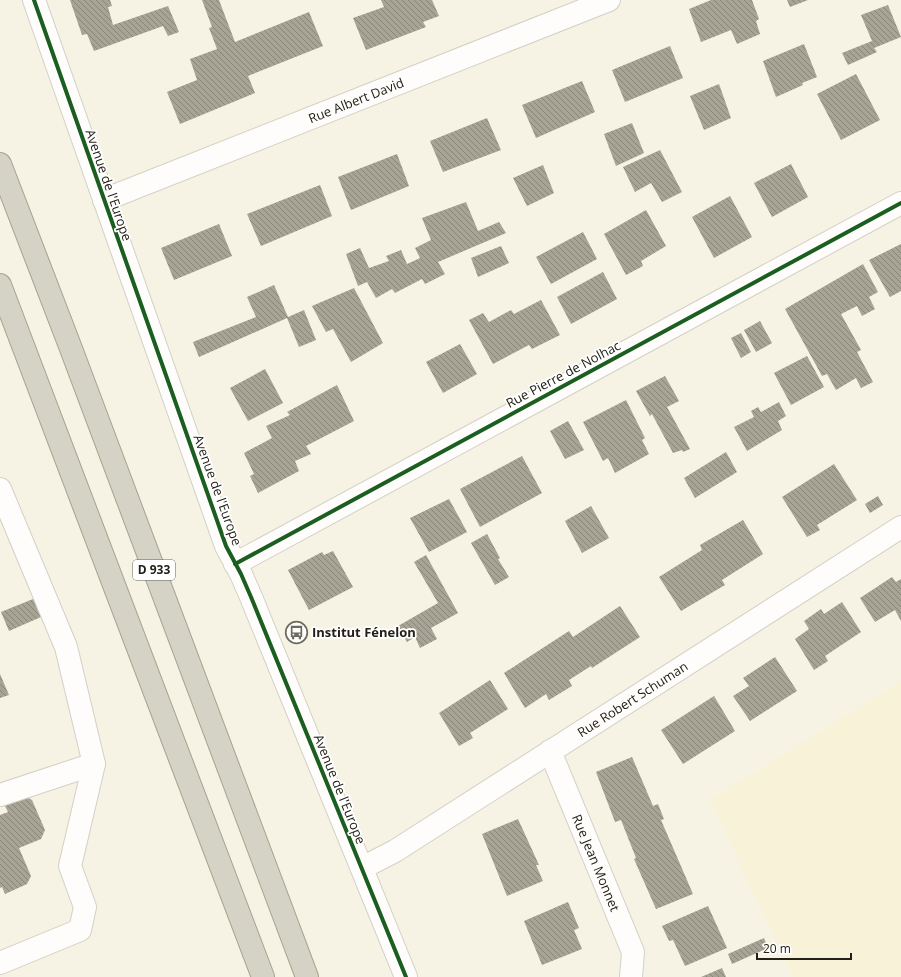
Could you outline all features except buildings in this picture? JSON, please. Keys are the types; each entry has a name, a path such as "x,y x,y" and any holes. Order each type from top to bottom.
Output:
{"highway":[{"name":"D 933","path":"0,164 307,977"},
{"path":"0,285 263,977"}],"street":[{"name":"Avenue de l'Europe","path":"34,0 226,546 248,591 406,977"},
{"name":"Rue Albert David","path":"104,200 609,0"},
{"name":"Rue Pierre de Nolhac","path":"236,564 901,202"},
{"path":"0,489 66,647 94,764 70,866 85,907 80,930 0,963"},
{"name":"Rue Robert Schuman","path":"362,868 395,851 901,527"},
{"name":"Rue Jean Monnet","path":"550,751 633,952 631,977"},
{"path":"0,795 94,764"}],"shaded area":[{"path":"901,681 901,977 793,977 710,800"}],"cycle path":[{"path":"34,0 226,546 251,597 406,977"},
{"path":"235,564 901,203"}],"place":[{"name":"Institut Fénelon","path":"296,632"}]}
